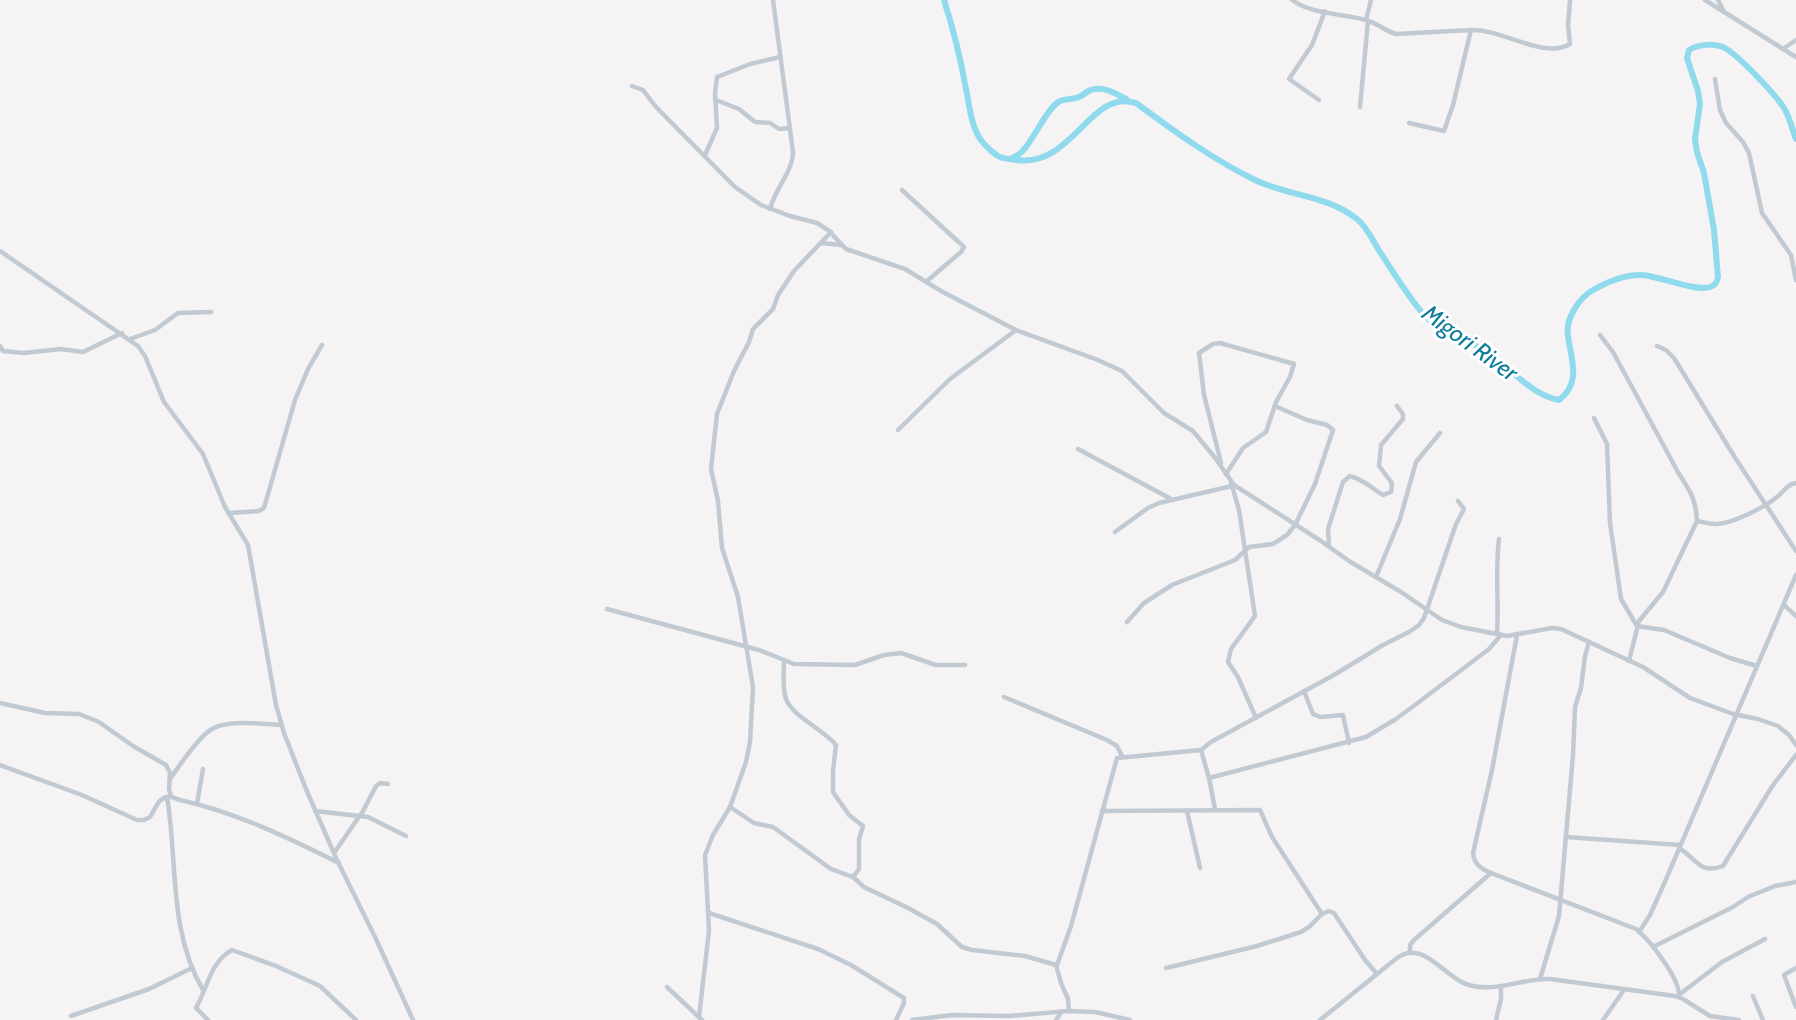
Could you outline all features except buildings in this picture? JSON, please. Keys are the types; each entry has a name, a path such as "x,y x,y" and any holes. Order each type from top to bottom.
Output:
{"street":[{"path":"770,209 793,160 772,0"},
{"path":"1292,0 1306,9 1367,20 1396,34 1486,31 1543,47 1570,44 1568,26 1570,0"},
{"path":"1360,107 1367,20 1371,0"},
{"path":"1705,0 1796,57"},
{"path":"1718,0 1723,10"},
{"path":"1319,100 1289,80 1312,45 1325,11"},
{"path":"1409,123 1444,131 1453,105 1455,87 1471,30"},
{"path":"1782,48 1796,40"},
{"path":"705,155 717,128 715,82 718,76 750,64 780,57"},
{"path":"1715,79 1720,110 1726,123 1743,142 1749,153 1762,213 1791,255 1796,280"},
{"path":"632,86 643,90 656,107 735,187 770,209 817,223 831,232 841,245"},
{"path":"716,100 739,109 755,122 770,123 779,129 789,129"},
{"path":"902,190 964,247 927,281"},
{"path":"701,1018 709,913 705,855 713,835 730,807 745,766 750,742 753,687 736,591 722,548 718,501 711,469 717,414 753,329 773,309 778,295 794,271 831,232"},
{"path":"821,243 841,245 867,258 906,269 941,291 1016,330 1122,371 1164,413 1193,431 1221,464 1230,479 1243,492 1427,610 1455,625 1499,635 1517,635 1556,628 1650,671 1690,698 1737,715 1778,726 1796,745"},
{"path":"0,251 129,339 145,356 167,407 203,454 229,513 249,550 268,663 282,725 315,811 413,1020"},
{"path":"129,339 155,330 178,313 211,312"},
{"path":"898,430 950,379 1016,330"},
{"path":"0,346 3,351 10,353 56,349 82,352 122,333"},
{"path":"1600,335 1613,352 1679,474 1691,490 1697,521 1667,586 1642,616 1637,626 1629,661"},
{"path":"1221,464 1204,395 1199,357 1201,351 1220,343 1294,363 1265,434 1243,448 1226,474"},
{"path":"229,513 259,511 264,508 295,400 308,369 322,345"},
{"path":"1657,346 1670,353 1796,551"},
{"path":"1127,622 1144,603 1164,589 1190,576 1234,560 1249,547 1280,542 1295,525 1318,476 1333,429 1327,424 1303,419 1275,406"},
{"path":"1329,546 1328,529 1346,478 1354,476 1370,484 1383,495 1391,492 1392,483 1380,468 1379,462 1382,443 1403,419 1403,414 1396,406"},
{"path":"1594,418 1607,444 1610,523 1621,599 1637,626"},
{"path":"1376,577 1400,519 1416,462 1440,434"},
{"path":"1078,449 1171,499"},
{"path":"1230,479 1238,507 1255,616 1232,646 1228,662 1238,677 1256,718"},
{"path":"1697,521 1718,524 1766,506 1788,485 1796,483"},
{"path":"1116,532 1148,508 1171,499 1232,486"},
{"path":"1069,1011 1068,999 1057,965 1071,926 1116,760 1122,756 1201,750 1211,742 1415,628 1422,621 1427,610 1456,524 1464,509 1458,501"},
{"path":"1209,778 1366,737 1396,719 1492,646 1499,635 1496,562 1499,539"},
{"path":"1639,932 1650,915 1680,847 1696,804 1737,715 1796,575"},
{"path":"1784,605 1796,616"},
{"path":"607,609 772,654 794,664 855,665 885,655 901,653 941,666 965,665"},
{"path":"1637,626 1664,630 1730,658 1757,666"},
{"path":"1517,635 1492,770 1473,853 1477,864 1491,873 1639,932 1653,947 1672,976 1680,996"},
{"path":"1540,979 1556,927 1566,837 1575,708 1589,642"},
{"path":"784,660 786,699 793,709 836,745 832,771 833,792 849,815 863,826 859,839 859,869 853,877"},
{"path":"1304,691 1312,714 1320,717 1343,715 1349,743"},
{"path":"1004,697 1107,740 1118,746 1122,756"},
{"path":"0,703 42,713 72,713 94,719 166,765 170,779 174,889 178,922 192,968 203,990"},
{"path":"170,779 204,735 213,728 240,724 282,725"},
{"path":"1201,750 1215,809"},
{"path":"1566,837 1680,847 1703,868 1723,867 1769,791 1796,755"},
{"path":"0,765 82,795 139,820 151,816 159,801 169,796 197,804 242,819 339,863"},
{"path":"197,804 202,769"},
{"path":"334,853 360,816 376,786 380,783 388,784"},
{"path":"730,807 754,823 771,826 780,831 831,869 853,877 864,886 937,924 967,949 1011,953 1057,965"},
{"path":"1102,811 1260,810 1272,837 1322,914"},
{"path":"315,811 373,819 406,836"},
{"path":"1187,811 1200,868"},
{"path":"1410,952 1410,945 1418,936 1491,873"},
{"path":"1653,947 1733,907 1744,898 1775,886 1796,882"},
{"path":"1166,968 1257,946 1301,932 1310,927 1322,914 1329,911 1333,912 1377,974"},
{"path":"709,913 818,949 851,965 904,998 896,1020"},
{"path":"1680,996 1722,962 1765,939"},
{"path":"208,1020 196,1008 203,990 223,957 229,951 234,950 320,986 356,1020"},
{"path":"1320,1020 1401,955 1410,952 1425,956 1456,980 1480,988 1540,979 1680,996 1710,1016 1739,1020"},
{"path":"71,1016 149,989 192,968"},
{"path":"1796,968 1784,975 1796,1007"},
{"path":"1496,1020 1502,986"},
{"path":"667,987 701,1018"},
{"path":"1603,1020 1624,990"},
{"path":"1754,996 1763,1020"},
{"path":"1056,1020 1062,1011"},
{"path":"912,1020 952,1015 1009,1016 1069,1011 1095,1012 1130,1020"}],"waterway":[{"name":"Migori River","path":"944,0 959,52 974,125 979,137 998,156 1016,160 1036,159 1067,142 1106,107 1120,101 1136,103 1239,172 1268,185 1333,205 1357,219 1367,230 1401,285 1425,316 1481,349 1536,391 1559,400 1571,386 1573,378 1573,362 1568,336 1569,323 1574,310 1588,294 1610,281 1636,275 1704,288 1716,284 1718,277 1714,230 1704,173 1695,139 1700,104 1687,58 1689,50 1697,46 1712,45 1721,46 1731,52 1784,108 1796,139"},
{"path":"1010,159 1024,150 1046,116 1059,101 1079,97 1096,89 1109,91 1126,99"}]}
